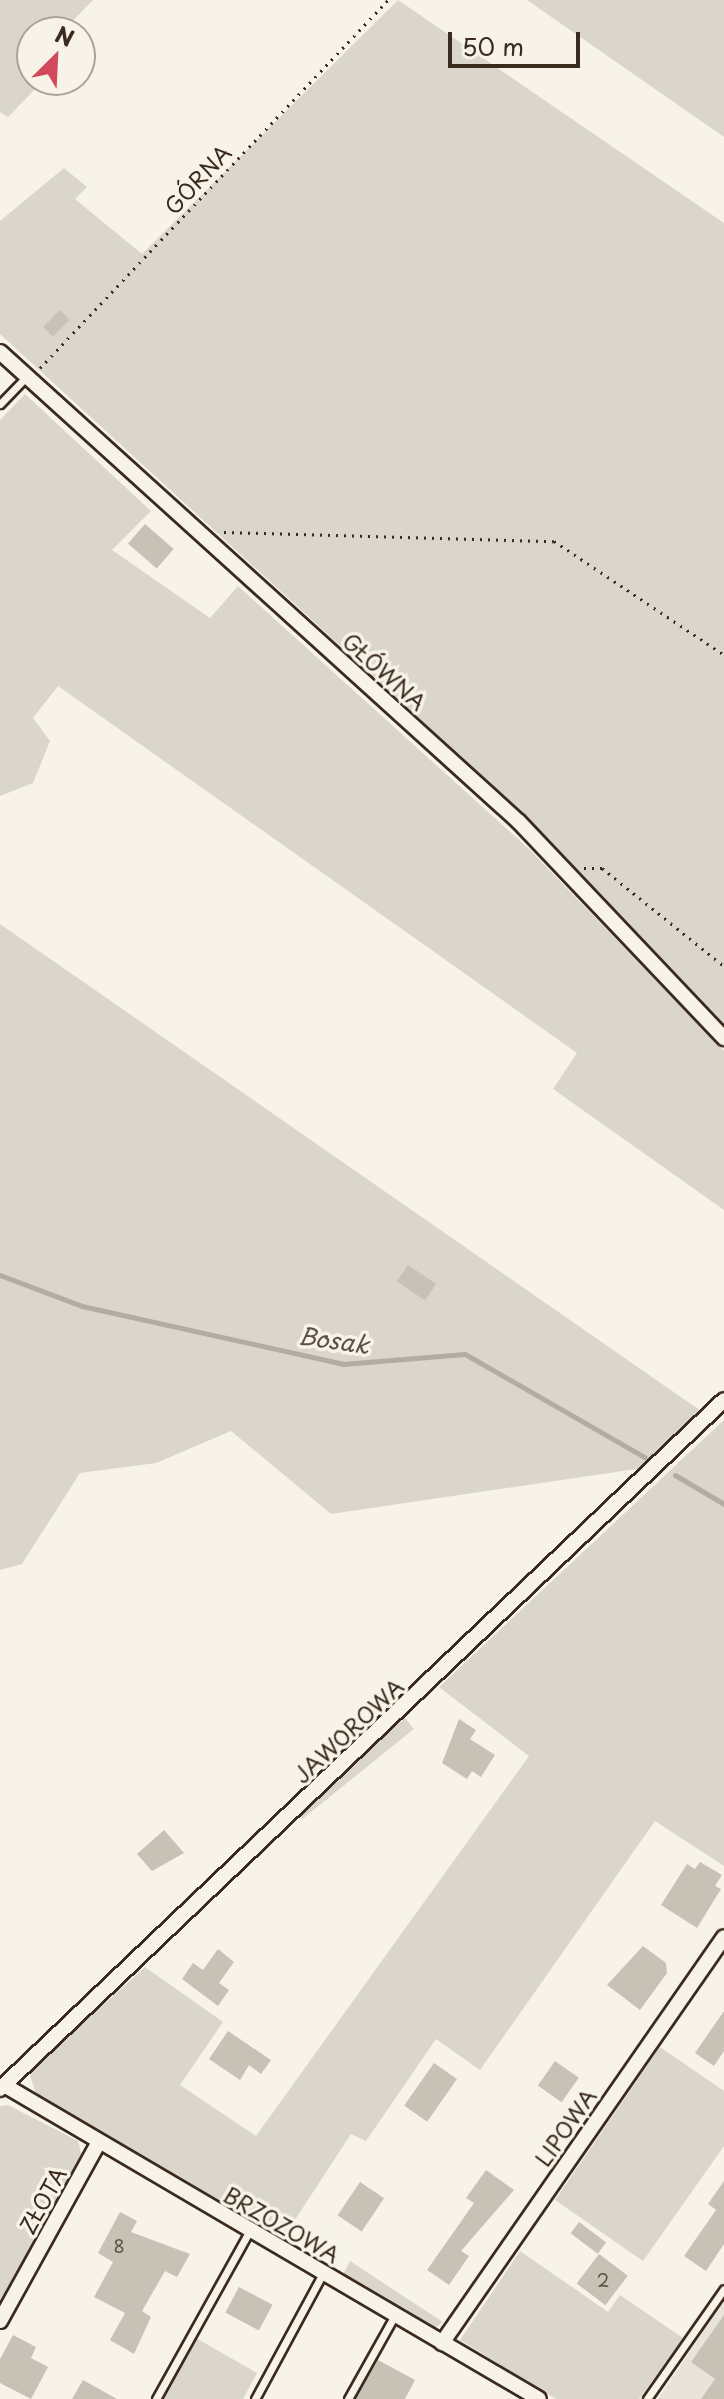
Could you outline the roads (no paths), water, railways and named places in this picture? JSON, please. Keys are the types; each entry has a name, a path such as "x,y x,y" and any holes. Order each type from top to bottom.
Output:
{"street":[{"name":"GŁÓWNA","path":"0,352 571,877 724,1038"},
{"name":"JAWOROWA","path":"2,2087 724,1400"},
{"name":"LIPOWA","path":"442,2343 724,1937"},
{"name":"BRZOZOWA","path":"2,2087 539,2399"},
{"name":"ZŁOTA","path":"0,2321 99,2142"}],"lane":[{"path":"0,404 28,378"},
{"path":"156,2399 249,2232"},
{"path":"255,2399 323,2273"},
{"path":"647,2399 724,2289"},
{"path":"348,2399 395,2315"}],"waterway":[{"name":"Bosak","path":"0,1275 82,1306 343,1364 465,1354 644,1457"},
{"name":"Bosak","path":"675,1475 724,1504"}]}
